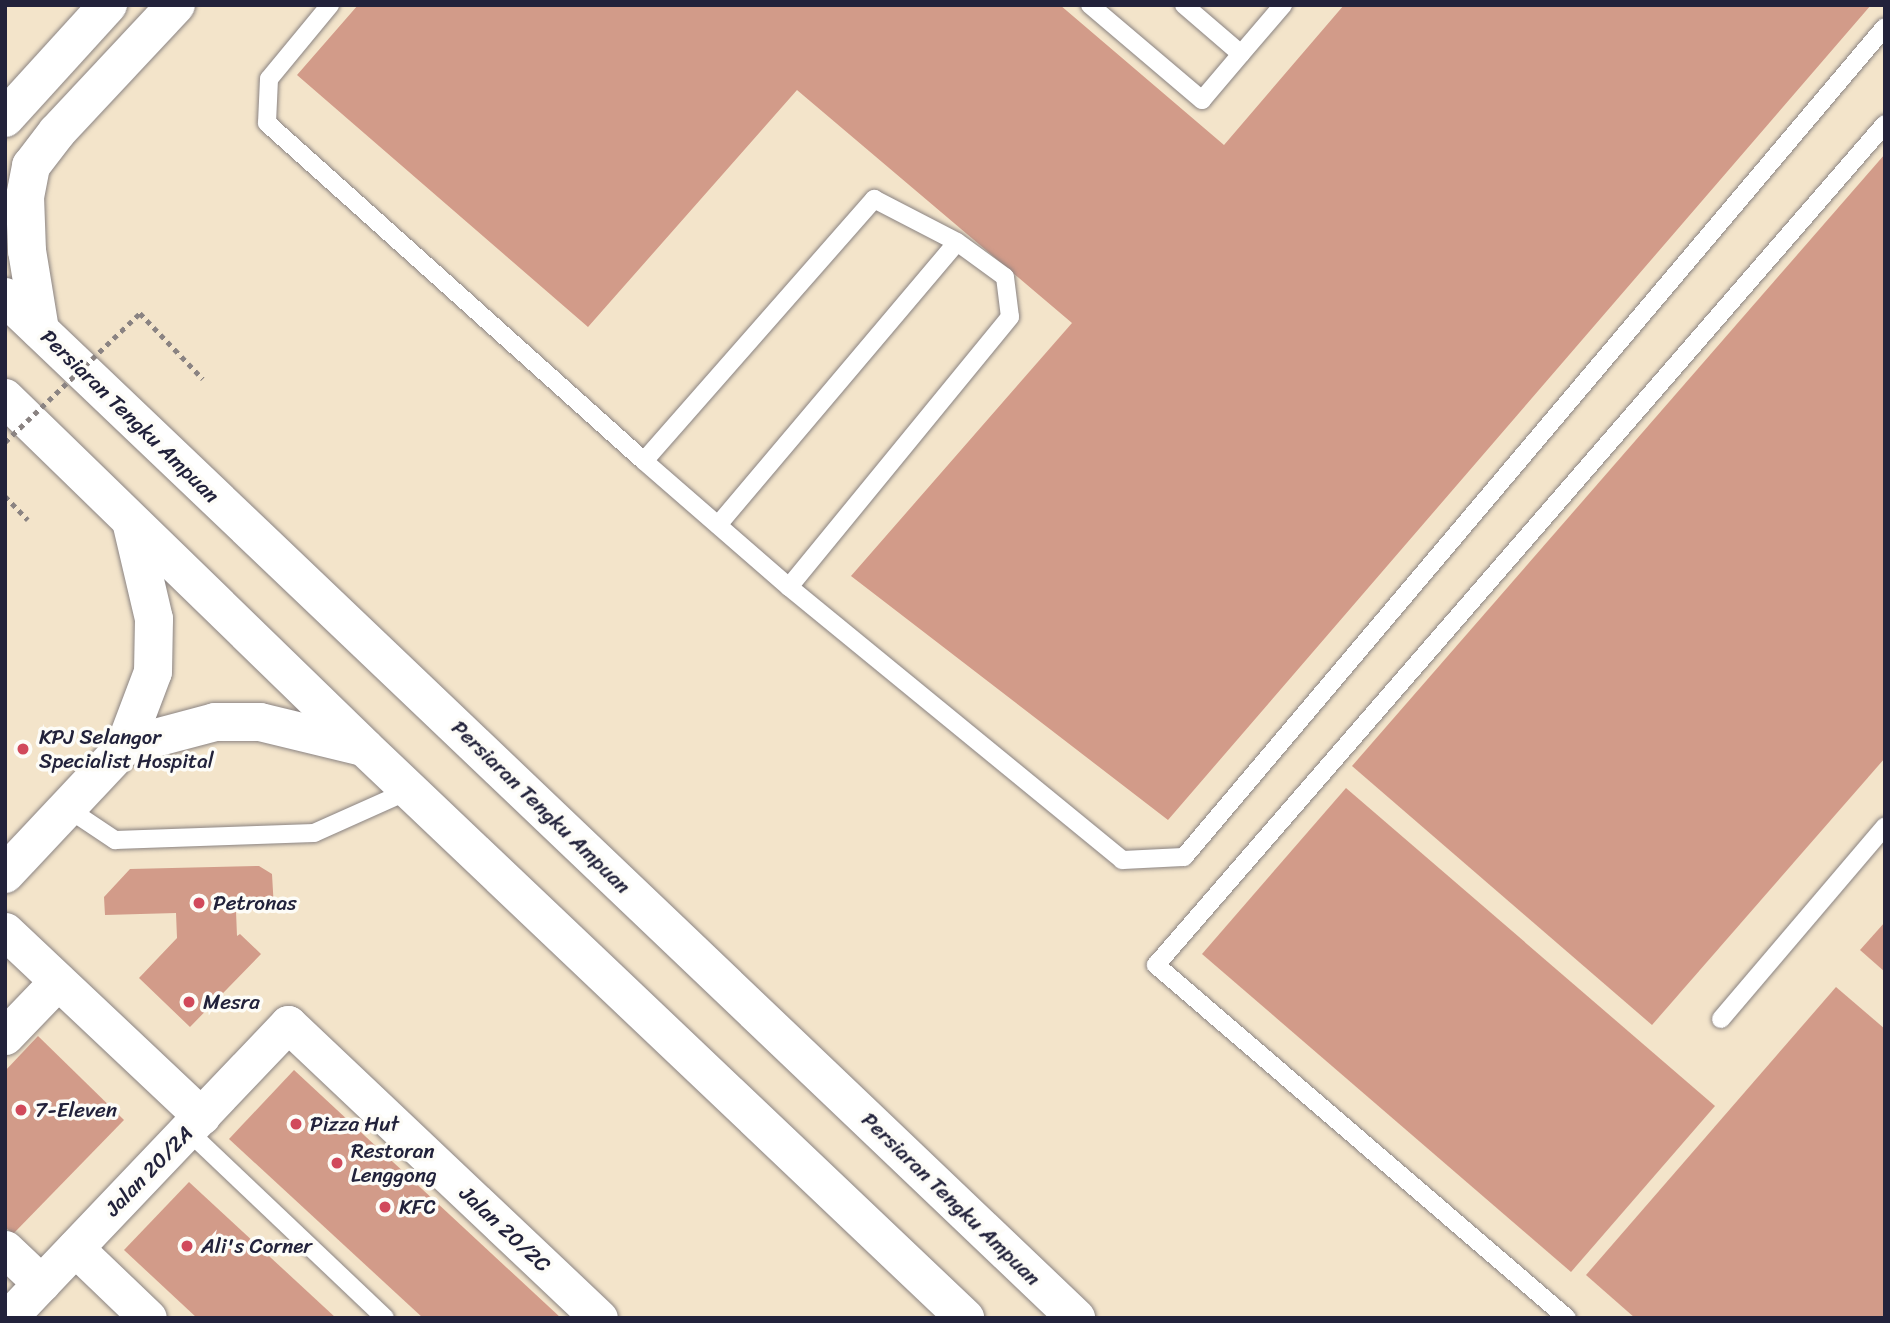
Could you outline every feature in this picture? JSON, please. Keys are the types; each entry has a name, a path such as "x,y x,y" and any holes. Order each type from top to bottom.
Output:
{"main road":[{"path":"5,118 108,5"},
{"path":"40,330 27,251 25,197 31,166 57,132 176,5"},
{"name":"Persiaran Tengku Ampuan","path":"5,297 1076,1318"},
{"path":"5,398 132,525 965,1318"},
{"path":"5,874 125,746 153,672 154,619 132,525"},
{"path":"125,746 215,722 260,722 365,748"}],"street":[{"path":"5,931 58,981 194,1123"},
{"path":"5,1036 58,981"},
{"name":"Jalan 20/2A","path":"8,1318 288,1024"},
{"name":"Jalan 20/2C","path":"288,1024 599,1318"},
{"path":"75,1248 148,1318"},
{"path":"5,1249 41,1283"}],"lane":[{"path":"330,5 270,79 267,123 644,461 789,587 1122,860 1184,857 1885,27"},
{"path":"1090,5 1202,100 1283,5"},
{"path":"1184,5 1241,54"},
{"path":"1567,1318 1156,965 1885,124"},
{"path":"644,461 873,199 957,242 1005,277 1010,317 789,587"},
{"path":"718,525 957,242"},
{"path":"67,808 115,839 314,833 410,790"},
{"path":"1721,1019 1885,826"},
{"path":"194,1123 385,1318"}],"path":[{"path":"5,442 140,313 203,379"},
{"path":"5,496 28,520"}],"building":[{"path":"358,5 1060,5 1224,145 1344,5 1871,5 1168,820 851,576 1072,323 797,90 588,327 297,75"},
{"path":"1885,154 1885,758 1652,1025 1352,766"},
{"path":"1346,788 1715,1106 1571,1272 1202,954"},
{"path":"259,866 272,874 274,909 236,911 237,936 240,934 261,954 190,1027 139,978 177,938 176,913 105,915 104,897 130,869"},
{"path":"1885,922 1885,972 1860,950"},
{"path":"1836,987 1885,1029 1885,1318 1635,1318 1586,1275"},
{"path":"38,1036 124,1120 13,1234 5,1227 5,1071"},
{"path":"294,1070 561,1318 423,1318 229,1139"},
{"path":"189,1182 336,1318 197,1318 124,1250"}],"place":[{"name":"KPJ Selangor Specialist Hospital","path":"23,749"},
{"name":"Petronas","path":"199,903"},
{"name":"Mesra","path":"189,1002"},
{"name":"7-Eleven","path":"21,1110"},
{"name":"Pizza Hut","path":"296,1124"},
{"name":"Restoran Lenggong","path":"337,1163"},
{"name":"KFC","path":"385,1207"},
{"name":"Ali's Corner","path":"187,1246"}]}
